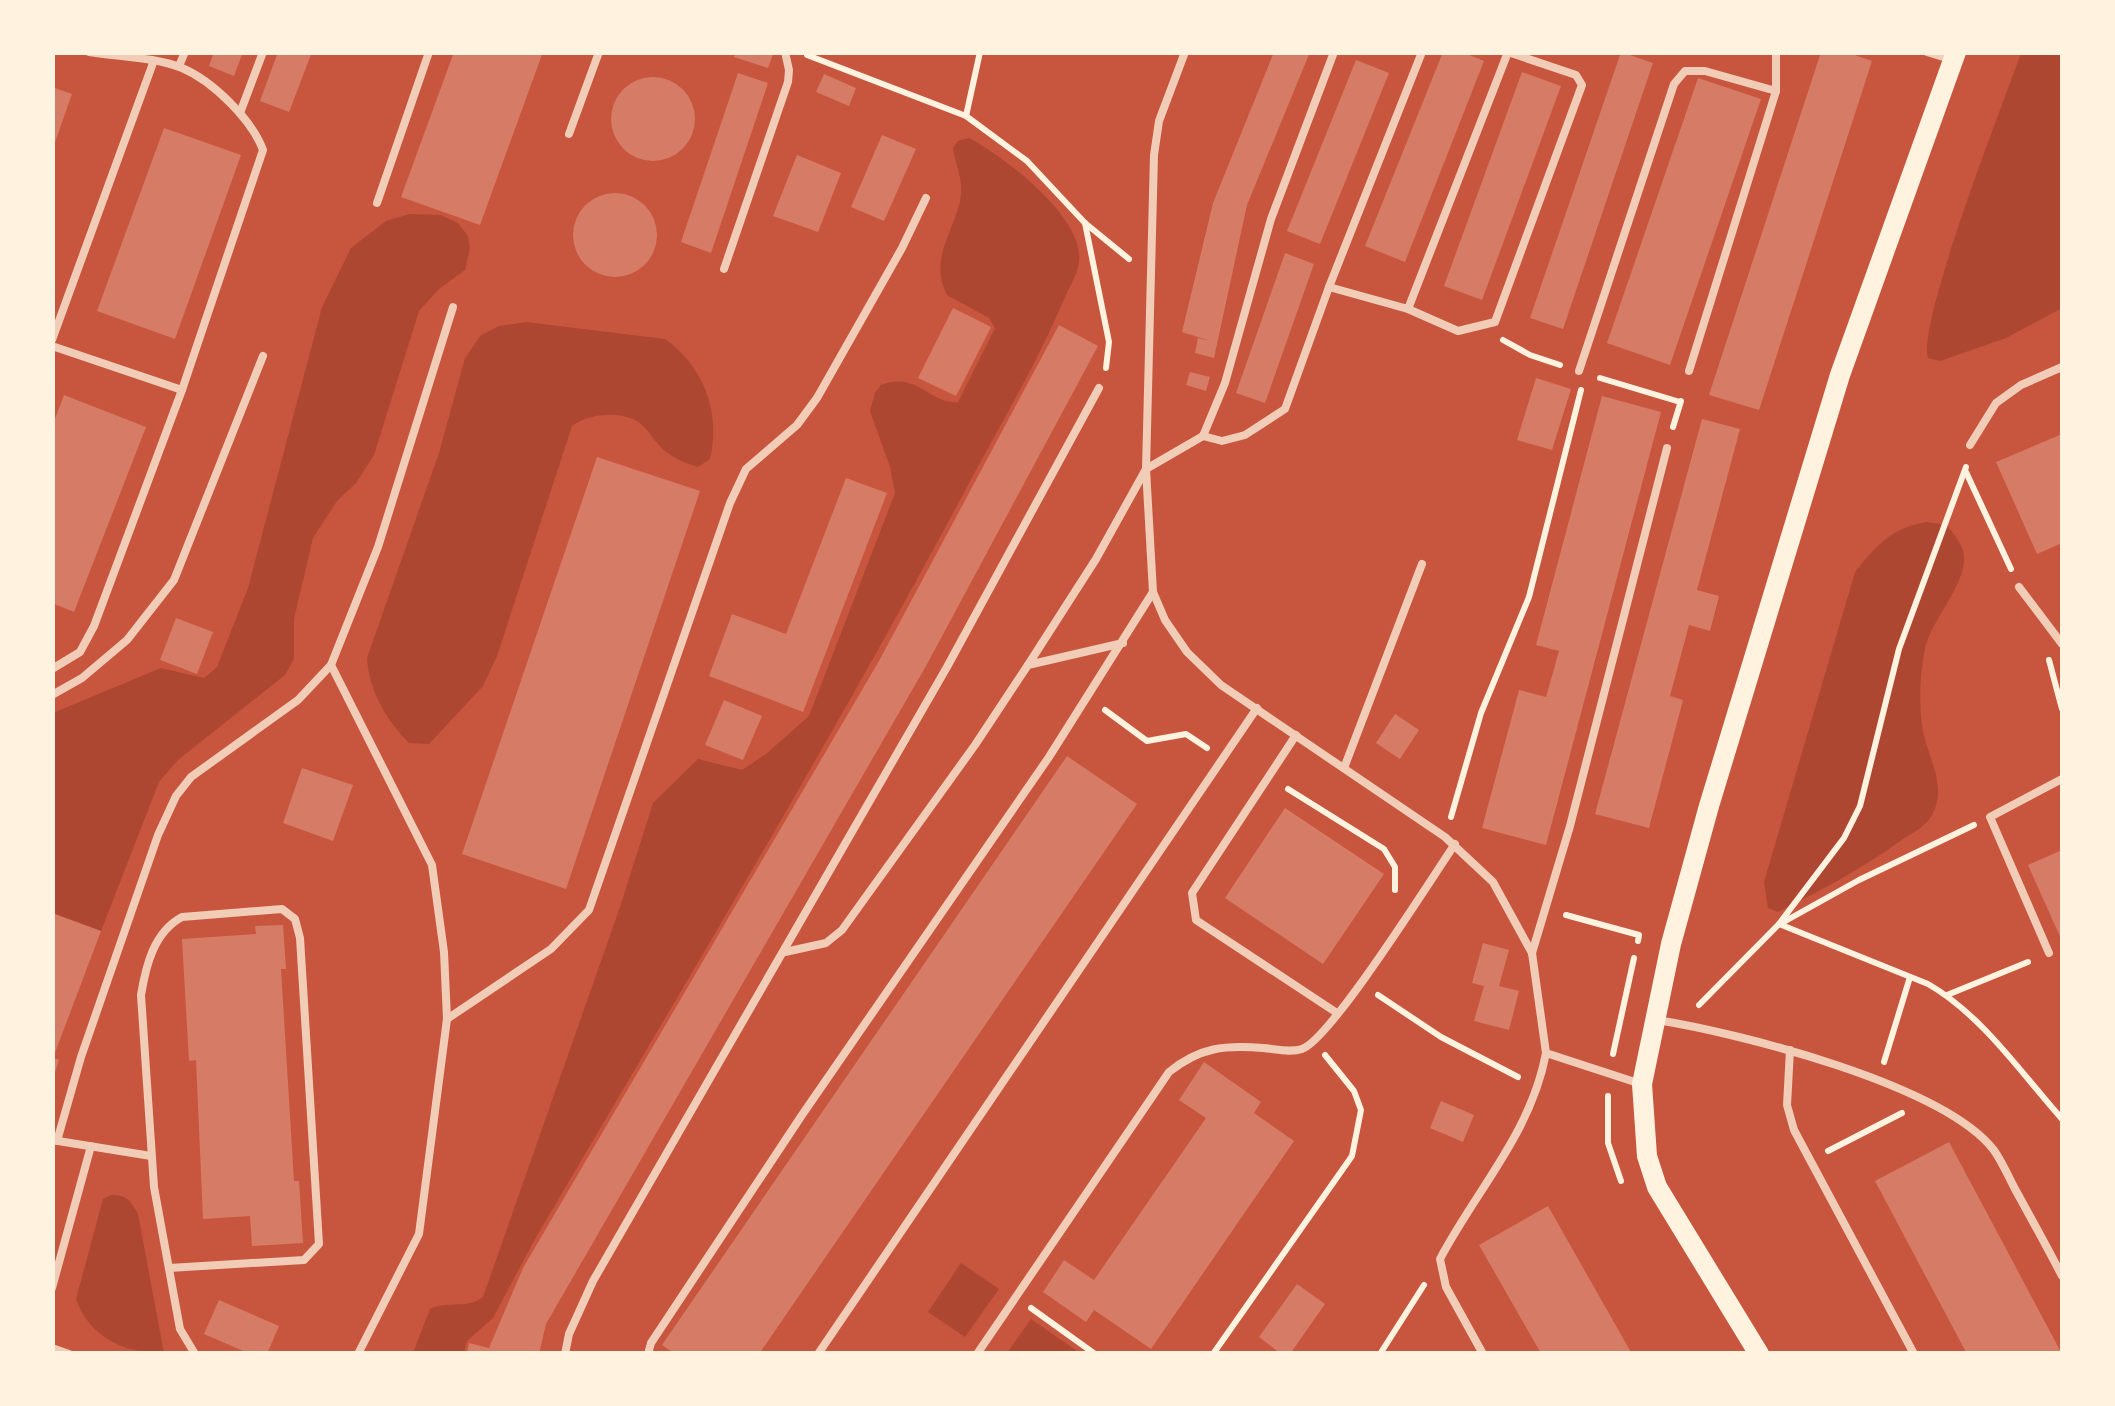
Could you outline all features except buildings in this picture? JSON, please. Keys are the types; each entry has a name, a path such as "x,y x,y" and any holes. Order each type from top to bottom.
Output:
{"main road":[{"path":"1759,1354 1657,1187 1647,1156 1642,1084 1672,944 1709,806 1840,375 1954,56"}],"lane":[{"path":"52,668 80,652 94,626 182,390 263,150 240,112 196,75 179,66 90,52"},
{"path":"179,66 185,52"},
{"path":"240,112 263,52"},
{"path":"377,202 428,52"},
{"path":"569,134 599,52"},
{"path":"724,270 788,82 785,52"},
{"path":"1184,52 1159,120 1154,154 1146,469 1154,592 1165,620 1187,652 1222,685 1455,844 1493,882 1532,953 1546,1054 1539,1089 1514,1140 1440,1259 1446,1287 1484,1354"},
{"path":"785,952 808,950 826,943 842,930 1028,665 1096,559 1146,469 1203,436 1225,383 1271,219 1334,52"},
{"path":"1203,436 1222,440 1245,434 1285,409 1422,52"},
{"path":"1689,371 1776,91 1776,52"},
{"path":"1927,52 1954,56"},
{"path":"1330,287 1408,309 1458,331 1496,322 1582,85 1576,75 1508,53 1408,309"},
{"path":"153,62 52,343 182,390"},
{"path":"1579,372 1674,84 1685,71 1705,70 1776,91"},
{"path":"447,1019 550,949 589,910 730,503 746,469 797,426 817,398 926,198"},
{"path":"152,1156 55,1140 158,835 176,796 192,777 298,700 332,664 378,547 453,308"},
{"path":"52,695 82,678 127,640 174,580 263,356"},
{"path":"1970,445 1996,403 2021,385 2062,368"},
{"path":"565,1354 569,1334 593,1281 947,667 1099,388"},
{"path":"1532,953 1570,826 1667,448"},
{"path":"1344,768 1422,564"},
{"path":"2020,587 2062,644"},
{"path":"648,1354 651,1342 1088,698 1154,592"},
{"path":"1028,665 1123,642"},
{"path":"332,664 432,865 444,952 447,1019 419,1234 358,1354"},
{"path":"818,1354 1257,708"},
{"path":"1296,734 1192,893 1196,920 1337,1013"},
{"path":"2050,953 1990,818 2062,779"},
{"path":"976,1354 1169,1072 1204,1049 1290,1051 1314,1043 1360,984 1455,844"},
{"path":"168,1268 304,1260 319,1244 300,938 294,919 282,909 182,916 168,924 158,937 142,995 154,1187 168,1268 180,1329 196,1354"},
{"path":"1656,1020 1790,1050 1878,1080 1967,1125 1993,1149 2062,1276"},
{"path":"1790,1050 1787,1105 1794,1130 1914,1354"},
{"path":"1546,1054 1642,1084"},
{"path":"52,1288 92,1146"},
{"path":"52,1348 69,1354"}],"path":[{"path":"801,52 966,116 1028,161 1085,222 1153,280"},
{"path":"966,116 980,52"},
{"path":"1085,222 1109,342 1110,358 1099,388"},
{"path":"1496,322 1501,339 1512,347 1579,372"},
{"path":"1667,448 1689,371"},
{"path":"1445,837 1481,713 1529,596 1585,374 1680,402"},
{"path":"1681,1024 1779,924 1844,838 1860,806 1899,649 1966,470 2020,587"},
{"path":"1088,698 1147,741 1186,734"},
{"path":"1268,776 1384,849 1395,867 1397,886 1387,901"},
{"path":"1779,924 1858,880 1990,818"},
{"path":"1546,910 1640,935 1609,1073"},
{"path":"1779,924 1947,995 1993,1040 2062,1119"},
{"path":"1947,995 2050,953"},
{"path":"1878,1080 1910,977"},
{"path":"1360,984 1441,1036 1539,1089"},
{"path":"1216,1352 1352,1156 1361,1110 1354,1091 1314,1043"},
{"path":"1809,1161 1925,1102"},
{"path":"1380,1354 1440,1259"},
{"path":"1016,1296 1096,1354"}],"shaded area":[{"path":"2021,53 2062,53 2062,308 2006,338 1940,361 1928,358 1928,337 1948,259"},
{"path":"969,138 1021,174 1056,208 1077,245 1079,262 1074,278 1020,389 869,666 535,1239 493,1318 467,1341 464,1353 413,1353 430,1309 483,1297 653,803 698,759 742,770 809,716 895,493 870,411 875,393 881,385 905,382 939,399 958,402 995,328 989,318 947,295 940,268 961,195 953,148 958,141"},
{"path":"410,214 441,215 458,223 468,236 470,248 465,270 439,289 419,311 374,455 313,538 294,619 294,659 285,675 178,760 159,782 101,931 53,913 53,713 161,668 204,678 217,667 248,588 322,307 351,248 386,221"},
{"path":"526,322 665,339 690,363 706,392 713,424 710,459 698,467 679,460 665,451 641,424 625,417 597,416 572,426 497,656 483,686 429,744 409,743 380,704 367,658 439,453 465,358 481,335 499,326"},
{"path":"1926,522 1947,525 1962,548 1964,562 1956,587 1929,637 1922,667 1921,716 1938,785 1935,809 1923,826 1873,860 1778,912 1768,908 1764,882 1855,572 1886,539"},
{"path":"111,1195 127,1199 138,1214 164,1353 136,1350 110,1341 90,1324 76,1299 103,1199"},
{"path":"961,1263 999,1289 965,1337 928,1312"},
{"path":"1031,1319 1080,1353 1007,1353"}]}
